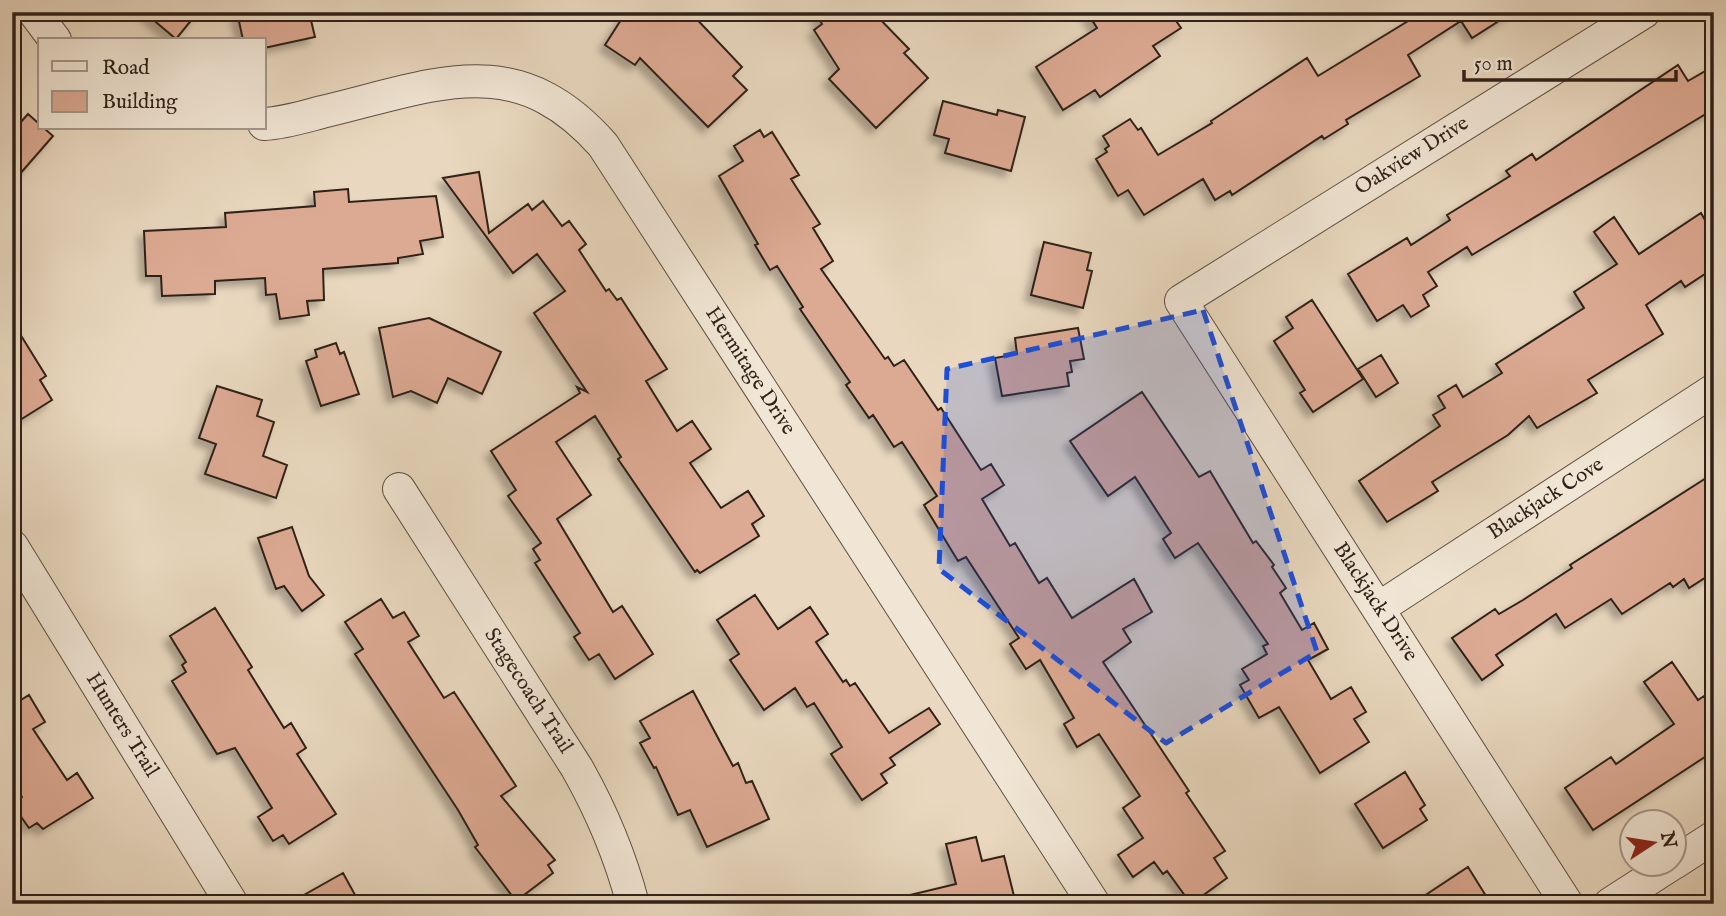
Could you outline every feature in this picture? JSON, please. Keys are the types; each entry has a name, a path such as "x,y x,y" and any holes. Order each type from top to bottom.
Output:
{"street":[{"path":"34,12 54,38"},
{"name":"Oakview Drive","path":"1181,301 1644,12"},
{"name":"Hermitage Drive","path":"266,124 468,80 520,86 559,103 580,118 611,156 1094,904"},
{"name":"Blackjack Drive","path":"1181,301 1567,904"},
{"name":"Blackjack Cove","path":"1379,608 1714,390"},
{"name":"Stagecoach Trail","path":"399,489 578,768 602,813 621,860 634,904"},
{"name":"Hunters Trail","path":"12,546 222,900"},
{"path":"1688,853 1714,837"},
{"path":"1610,904 1650,878"}],"highlighted area":[{"path":"1203,310 1317,652 1166,743 939,569 947,369"}],"building":[{"path":"144,12 198,12 175,38"},
{"path":"237,12 309,12 315,37 266,48 266,38 243,38"},
{"path":"626,12 690,12 742,67 733,76 747,90 708,127 640,58 635,65 605,45"},
{"path":"815,12 873,12 909,49 904,53 928,78 876,128 829,79 839,69 814,30 822,24"},
{"path":"1087,12 1170,12 1181,28 1153,46 1160,56 1100,97 1095,90 1063,110 1036,67 1097,28"},
{"path":"1423,12 1513,12 1472,38 1461,21 1408,55 1420,76 1346,120 1348,124 1324,139 1322,136 1232,195 1230,191 1215,200 1203,179 1144,215 1128,190 1118,196 1096,159 1107,152 1105,149 1109,146 1103,136 1130,119 1138,130 1141,128 1158,155 1212,123 1211,121 1307,58 1318,76"},
{"path":"1678,65 1688,81 1714,66 1714,109 1472,255 1467,247 1428,272 1437,286 1423,295 1429,306 1411,317 1403,305 1377,321 1348,274 1407,238 1411,245 1450,220 1447,215 1510,176 1506,171 1532,154 1536,160"},
{"path":"943,101 997,115 998,110 1025,117 1011,171 945,153 949,139 934,135"},
{"path":"28,114 38,123 38,130 46,130 53,136 12,183 12,132"},
{"path":"760,130 764,137 772,132 799,175 791,179 820,224 813,228 833,261 821,269 885,359 888,357 894,366 904,360 938,410 941,408 981,470 991,464 1004,485 982,499 1010,546 1015,543 1039,583 1047,578 1072,618 1134,579 1152,612 1123,629 1131,642 1103,662 1189,791 1186,793 1225,851 1214,858 1227,878 1191,904 1167,871 1163,874 1154,862 1133,877 1118,855 1143,838 1123,808 1140,796 1099,734 1077,747 1064,724 1074,718 1040,660 1026,669 1010,644 1019,638 966,557 958,561 924,505 937,496 902,442 894,447 873,415 869,418 846,385 850,382 800,309 803,307 777,266 770,270 755,245 758,244 719,176 743,161 734,146"},
{"path":"479,172 489,233 528,204 532,210 543,201 562,226 569,221 586,244 579,250 606,291 609,289 617,300 621,298 667,369 646,381 677,431 692,421 711,449 690,463 721,508 748,491 764,516 752,524 759,536 700,573 697,570 695,572 618,459 621,457 595,416 556,442 591,495 557,519 613,612 622,606 653,654 615,679 599,654 589,660 574,637 580,633 535,563 540,560 533,549 541,543 508,496 516,490 491,451 580,393 577,387 587,392 534,313 565,291 537,254 513,273 443,178"},
{"path":"348,189 349,202 436,196 443,237 420,241 423,254 398,258 398,263 323,269 324,300 307,301 309,315 280,319 276,294 266,295 265,278 215,281 215,294 162,296 161,276 146,276 144,231 226,227 225,213 315,206 314,192"},
{"path":"1701,213 1705,220 1714,214 1714,268 1685,287 1681,281 1646,305 1663,334 1588,380 1597,393 1537,428 1529,416 1508,435 1432,482 1438,491 1387,522 1359,481 1440,426 1433,415 1445,408 1438,396 1456,385 1463,397 1502,373 1496,364 1584,308 1574,292 1617,264 1594,232 1614,217 1639,254"},
{"path":"1044,242 1091,253 1087,270 1092,271 1083,308 1031,295"},
{"path":"1312,300 1363,379 1313,412 1300,393 1305,390 1274,341 1293,328 1286,317"},
{"path":"429,318 501,352 482,394 448,378 437,403 411,391 393,397 379,328"},
{"path":"12,321 46,376 40,380 52,400 12,425"},
{"path":"1078,328 1084,359 1070,361 1072,372 1067,373 1069,386 1002,396 995,358 1017,354 1015,338"},
{"path":"336,343 340,354 344,352 359,394 321,406 306,361 317,357 315,350"},
{"path":"1381,355 1398,383 1376,397 1358,369"},
{"path":"217,386 262,400 257,416 274,422 263,456 287,465 276,498 205,474 216,444 199,438"},
{"path":"1142,392 1199,477 1210,471 1253,543 1256,541 1274,565 1272,567 1286,588 1280,593 1302,630 1314,623 1328,649 1308,660 1331,699 1351,687 1366,712 1354,719 1369,742 1320,773 1279,707 1259,718 1240,685 1249,680 1242,669 1267,654 1263,646 1268,644 1198,543 1175,558 1163,539 1171,533 1135,477 1108,496 1070,441"},
{"path":"1714,473 1714,572 1689,588 1684,579 1673,587 1670,583 1622,614 1611,599 1565,628 1556,614 1496,655 1503,665 1482,680 1452,638 1495,609 1499,614 1523,600 1572,568 1570,565"},
{"path":"292,527 309,576 324,595 302,611 284,586 276,589 258,538"},
{"path":"755,595 778,629 810,607 828,634 816,642 843,682 846,680 850,686 855,683 889,733 929,708 940,724 890,758 895,765 881,774 887,783 862,800 831,754 842,747 814,703 807,707 795,688 764,710 730,660 739,654 717,620"},
{"path":"381,599 393,618 404,612 419,636 408,642 444,698 454,692 516,786 501,796 555,860 548,865 553,873 516,901 475,847 478,845 458,810 355,654 363,649 345,622"},
{"path":"215,608 252,667 248,670 284,728 291,723 306,748 297,754 336,814 289,844 283,835 273,841 258,817 272,808 235,748 217,754 172,681 186,672 182,665 186,662 170,636"},
{"path":"1672,662 1698,700 1704,696 1714,710 1714,751 1627,808 1618,808 1618,814 1593,830 1565,788 1611,757 1616,764 1674,724 1644,682"},
{"path":"693,691 733,766 738,763 746,783 752,781 769,819 707,847 690,810 678,815 656,767 654,768 640,743 650,738 640,721"},
{"path":"29,695 45,722 33,729 67,780 77,773 93,798 43,829 37,823 29,828 12,804 22,797 12,782 12,698 16,703"},
{"path":"1405,772 1425,805 1420,809 1427,820 1383,848 1355,804"},
{"path":"976,837 982,861 1004,856 1016,904 911,904 910,895 956,884 946,844"},
{"path":"1468,867 1491,904 1412,904"},
{"path":"343,873 360,904 288,904"}]}
